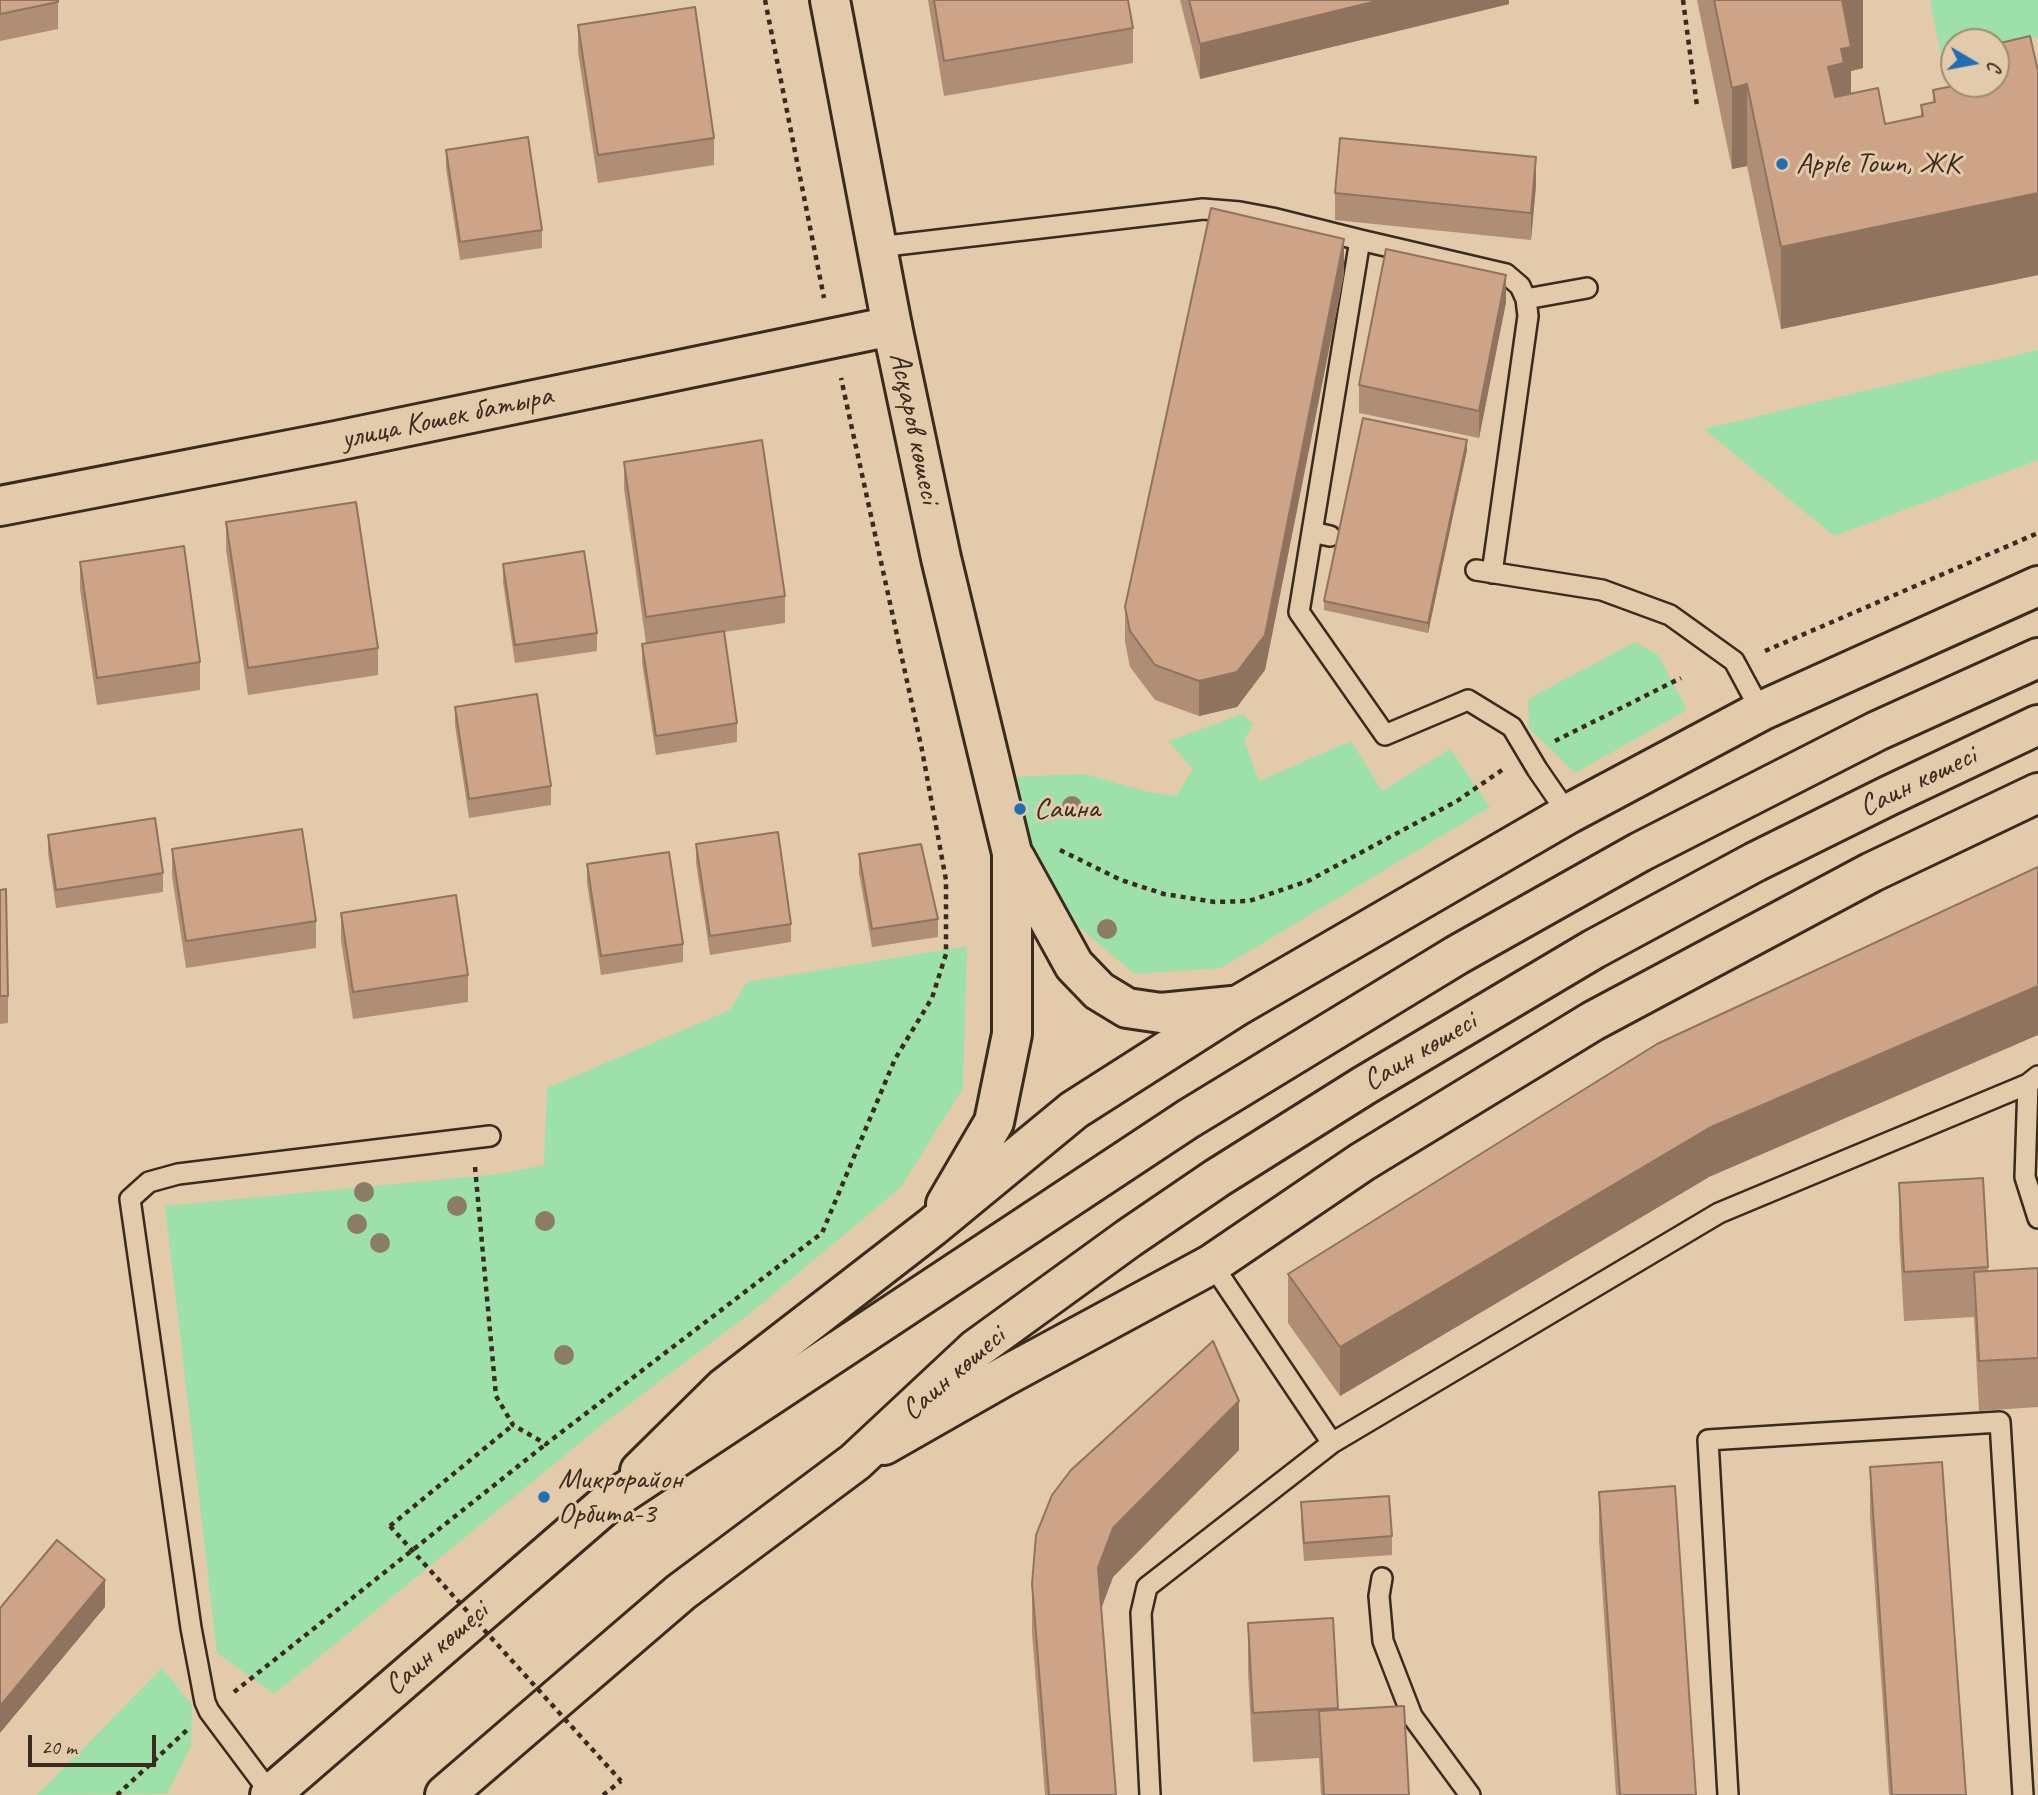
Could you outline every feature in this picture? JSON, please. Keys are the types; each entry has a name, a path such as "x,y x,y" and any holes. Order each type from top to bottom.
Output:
{"street":[{"name":"Асқаров көшесі","path":"830,0 892,326 941,558 1012,853"},
{"name":"улица Кошек батыра","path":"0,506 336,441 892,326"},
{"path":"605,1505 724,1388 932,1227 1074,1110 1237,1006 1568,814 1761,711 2038,586"},
{"path":"605,1505 1188,1119 1457,955 1731,804 1877,731 2038,658"},
{"name":"Саин көшесі","path":"855,1462 976,1349 1216,1178 1354,1092 1594,949 1755,862 2038,725"},
{"path":"445,1795 681,1592 855,1462 1005,1376 1212,1264 1362,1161 1593,1021 1872,872 2038,793"},
{"path":"1012,853 1074,965 1099,990 1127,1008 1161,1013 1237,1006"},
{"path":"932,1227 994,1122 1012,1034 1012,853"},
{"name":"Саин көшесі","path":"271,1795 605,1505"}],"lane":[{"path":"878,247 1203,209 1272,218 1506,274 1520,286 1526,299 1528,316 1484,571 1602,590 1670,615 1734,661 1761,711"},
{"path":"1360,240 1321,534 1299,612 1385,735 1468,700 1512,727 1568,814"},
{"path":"1526,299 1587,288"},
{"path":"1150,1795 1141,1613 1147,1587 1332,1443 1719,1213 2033,1080 2025,1177 2038,1218"},
{"path":"271,1795 205,1702 191,1628 130,1199 149,1182 178,1174 481,1137"},
{"path":"1212,1264 1332,1443"},
{"path":"1728,1795 1708,1440 2000,1422 2023,1795"},
{"path":"1382,1578 1379,1596 1383,1641 1412,1716 1470,1795"}],"path":[{"path":"117,1795 209,1711 546,1444 822,1233 895,1059 932,998 946,954 946,880 942,854 832,338 765,0"},
{"path":"1683,0 1697,106"},
{"path":"1765,651 2038,533"},
{"path":"1053,843 1060,851 1085,864 1121,880 1164,894 1215,902 1249,901 1308,881 1457,801 1528,753 1681,678"},
{"path":"481,1137 496,1396 513,1425 546,1444"},
{"path":"513,1425 390,1526 621,1781 603,1795"}],"green space":[{"path":"1930,0 2038,0 2038,37 2010,42 2010,28 1940,28 1940,51"},
{"path":"2038,350 2038,460 1834,536 1704,429"},
{"path":"1635,642 1658,655 1687,710 1575,773 1529,728 1528,699"},
{"path":"1243,714 1253,724 1244,740 1259,781 1351,741 1382,791 1450,749 1490,807 1221,968 1135,974 1067,917 1024,848 1012,777 1084,774 1149,792 1176,796 1193,769 1168,741"},
{"path":"967,946 963,1088 901,1187 752,1312 603,1424 274,1694 217,1653 165,1206 499,1174 544,1165 547,1088 730,1010 747,982"},
{"path":"162,1668 192,1705 191,1746 167,1794 37,1795"}],"building":[{"path":"0,0 58,0 58,2 0,14"},
{"path":"934,0 1128,0 1133,28 944,61"},
{"path":"1189,0 1381,0 1200,44"},
{"path":"1714,0 1842,0 1851,47 1841,49 1844,63 1828,67 1835,97 1878,88 1885,124 1923,116 1921,105 1935,102 1933,90 1940,89 1940,98 2010,98 2010,41 2030,36 2038,71 2038,193 1781,247 1747,84 1732,88"},
{"path":"695,7 714,138 598,155 578,25"},
{"path":"528,137 542,230 460,242 446,150"},
{"path":"1340,138 1536,157 1531,213 1335,193"},
{"path":"1211,208 1344,239 1265,635 1237,672 1199,681 1155,665 1130,631 1125,607"},
{"path":"1386,249 1506,275 1479,411 1359,385"},
{"path":"1363,418 1467,440 1428,623 1324,601"},
{"path":"762,440 785,596 646,617 624,462"},
{"path":"356,502 378,648 248,668 226,522"},
{"path":"184,546 200,662 97,678 80,562"},
{"path":"584,551 597,633 515,645 503,564"},
{"path":"724,631 737,723 656,736 642,644"},
{"path":"537,694 551,786 469,799 455,707"},
{"path":"155,818 163,873 56,890 48,835"},
{"path":"302,829 316,921 186,941 172,849"},
{"path":"778,832 791,924 710,936 696,844"},
{"path":"921,844 938,919 872,929 859,854"},
{"path":"669,852 683,944 601,956 587,864"},
{"path":"2038,867 2038,986 1709,1128 1340,1347 1288,1274 1657,1044"},
{"path":"6,889 8,996 0,996 0,890"},
{"path":"456,895 468,975 353,992 341,913"},
{"path":"1983,1178 1988,1267 1904,1272 1899,1183"},
{"path":"2038,1268 2038,1358 1979,1361 1974,1272"},
{"path":"1213,1341 1239,1401 1113,1528 1098,1568 1116,1795 1049,1795 1032,1584 1036,1535 1052,1495 1071,1470"},
{"path":"1942,1462 1966,1795 1892,1795 1870,1467"},
{"path":"1675,1486 1696,1795 1620,1795 1599,1492"},
{"path":"1389,1496 1392,1536 1304,1543 1301,1502"},
{"path":"57,1540 105,1580 0,1706 0,1608"},
{"path":"1333,1618 1338,1708 1253,1713 1248,1623"},
{"path":"1404,1706 1409,1795 1324,1795 1319,1711"}],"place":[{"name":"Apple Town, ЖК","path":"1782,164"},
{"name":"Саина","path":"1020,809"},
{"name":"Микрорайон Орбита-3","path":"544,1497"}]}
